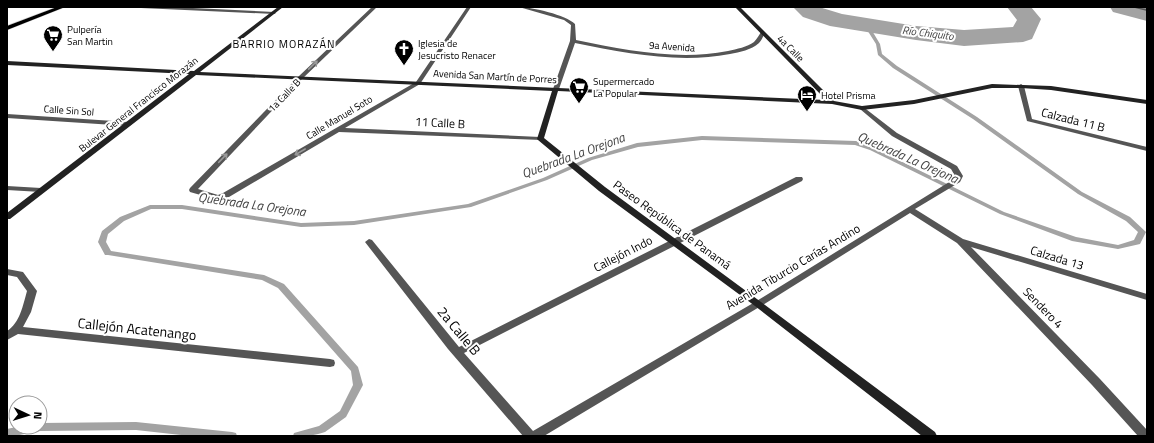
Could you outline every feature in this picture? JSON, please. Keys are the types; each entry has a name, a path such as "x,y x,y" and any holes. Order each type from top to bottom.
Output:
{"main road":[{"path":"7,28 62,7"}],"street":[{"path":"141,7 274,13"},
{"name":"Bulevar General Francisco Morazán","path":"7,217 281,7"},
{"name":"1a Calle B","path":"196,186 300,78 375,7"},
{"name":"Calle Manuel Soto","path":"196,186 193,190 218,198 226,195 418,83 469,7"},
{"path":"520,7 571,21 573,24 573,41 540,139"},
{"path":"733,7 751,21"},
{"name":"4a Calle","path":"737,7 832,102"},
{"path":"1137,7 1147,10"},
{"name":"9a Avenida","path":"573,41 664,56 695,57 722,55 746,49 758,41 763,33"},
{"name":"Avenida San Martín de Porres","path":"7,63 192,74 832,102 862,108 914,102 992,86 1051,88 1147,102"},
{"name":"Calzada 11 B","path":"1020,86 1029,120 1147,149"},
{"name":"Avenida Tiburcio Carías Andino","path":"534,436 758,304 912,210 957,180 959,176 954,168 900,139 878,124 862,108"},
{"name":"Calle Sin Sol","path":"7,116 129,124"},
{"name":"11 Calle B","path":"338,130 540,139"},
{"name":"Paseo República de Panamá","path":"540,139 602,189 758,304 931,436"},
{"name":"Callejón Indo","path":"458,352 800,179"},
{"path":"7,188 41,190"},
{"name":"Sendero 4","path":"912,210 960,241 1090,376 1145,436"},
{"name":"Calzada 13","path":"960,241 1147,296"},
{"name":"2a Calle B","path":"369,242 458,352 530,436"},
{"path":"7,272 20,274 32,291 26,312 17,330 7,336"},
{"name":"Callejón Acatenango","path":"17,330 330,363"}],"waterway":[{"name":"Río Chiquito","path":"804,7 811,12 838,21 916,33 964,38 1023,34 1029,19 1018,7"},
{"name":"Río Chiquito","path":"1121,7 1147,14"},
{"name":"Quebrada La Orejona","path":"298,436 322,429 343,414 358,385 355,370 281,286 264,278 108,253 102,242 105,233 122,219 150,207 182,207 301,225 354,223 469,206 545,179 590,159 637,145 702,138 856,143 872,149 1002,213 1075,239 1118,247 1137,242 1142,232 1128,219 1080,193 975,118 895,67 880,55 878,44 866,25"},
{"name":"Quebrada La Orejona","path":"48,427 136,426 232,436"}],"place":[{"name":"Pulpería San Martin","path":"53,52"},
{"name":"Iglesia de Jesucristo Renacer","path":"404,66"},
{"name":"Supermercado La Popular","path":"579,104"},
{"name":"Hotel Prisma","path":"807,112"}],"district":[{"name":"BARRIO MORAZÁN","path":"284,44"}]}
